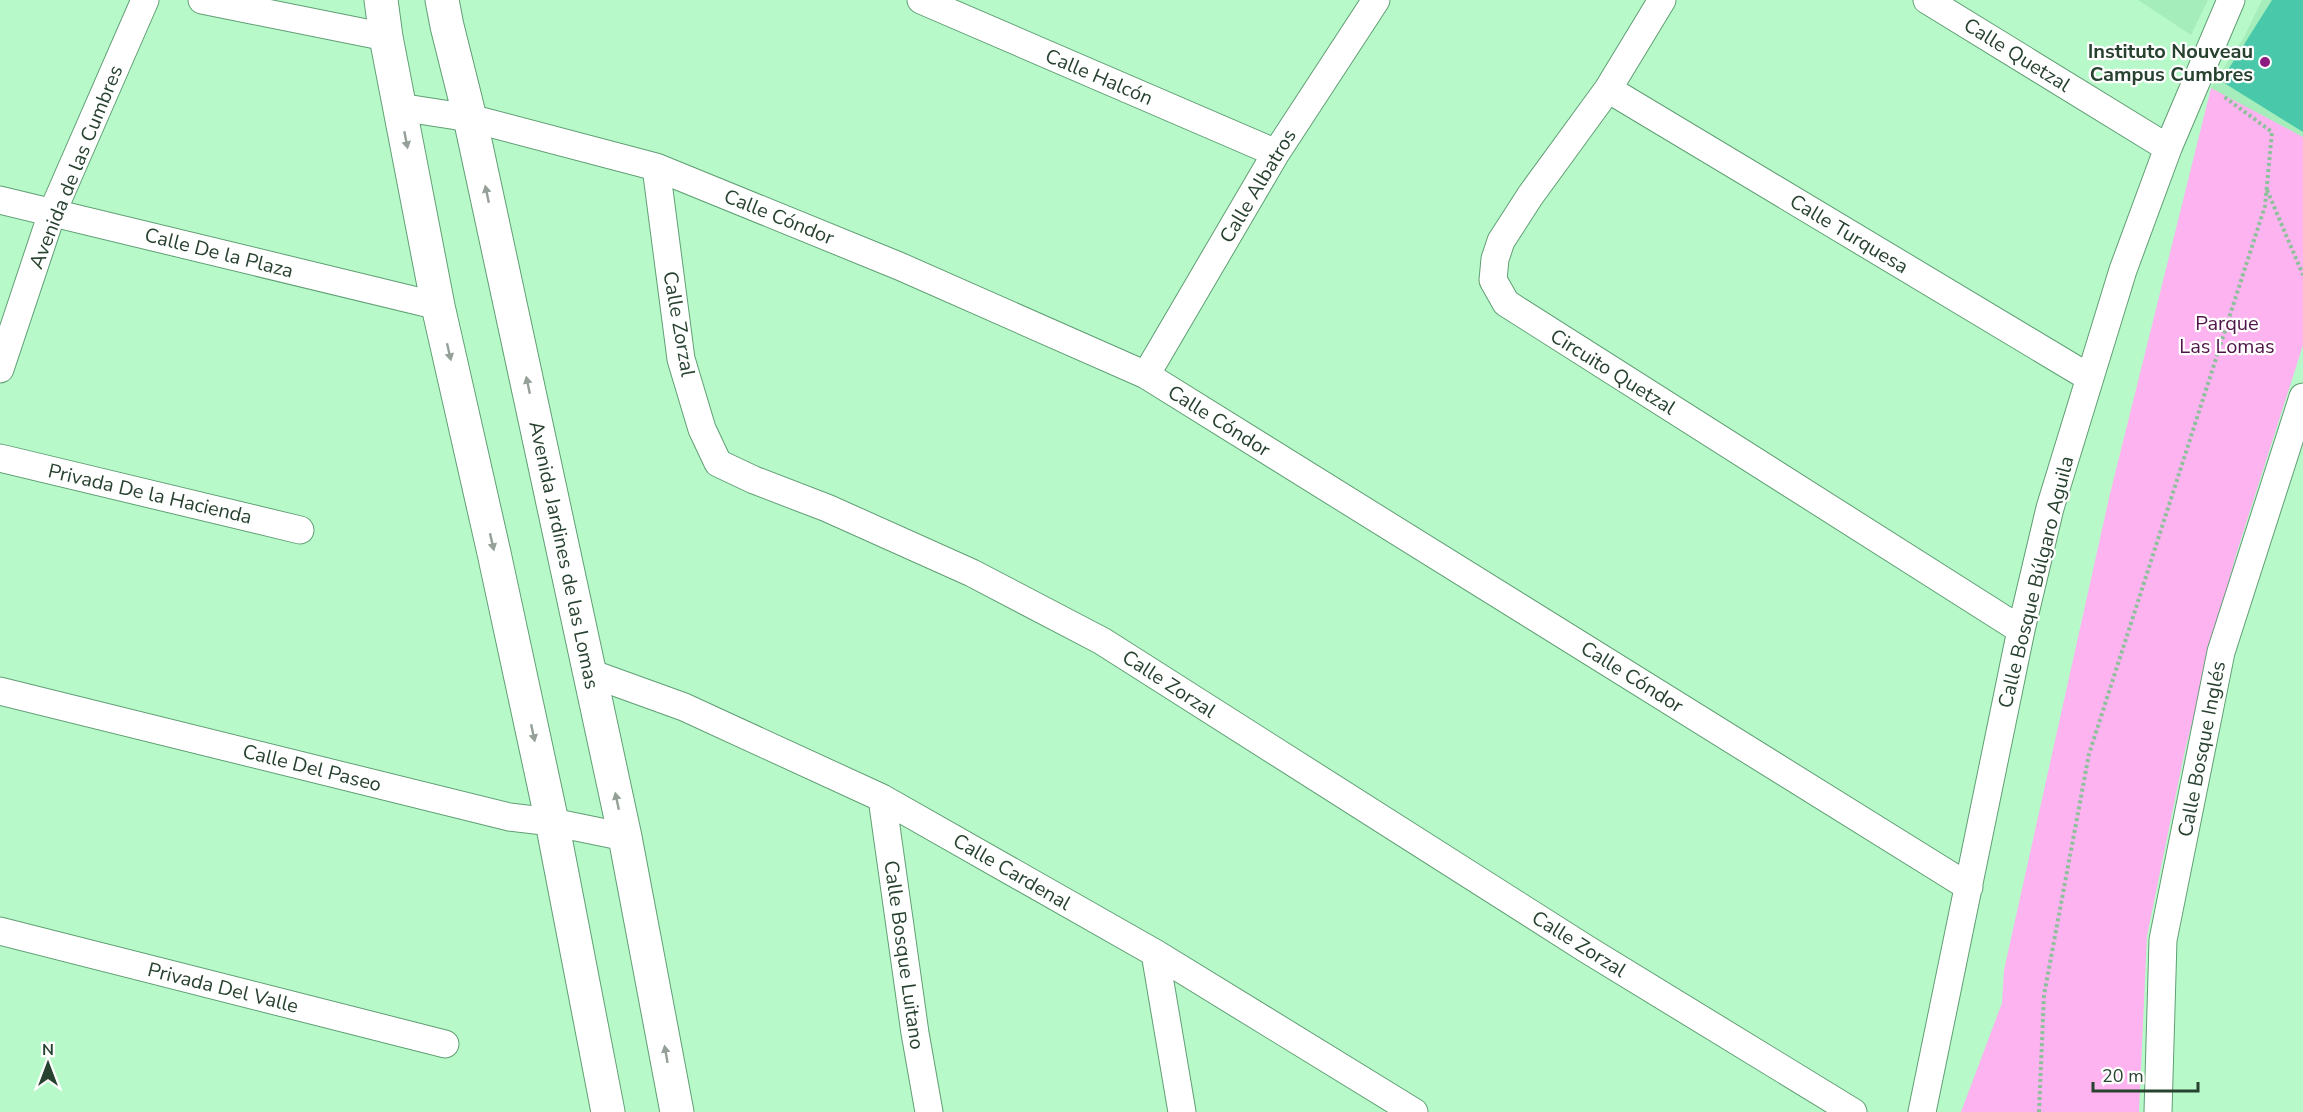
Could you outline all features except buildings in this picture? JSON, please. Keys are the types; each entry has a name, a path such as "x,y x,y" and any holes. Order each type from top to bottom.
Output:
{"street":[{"name":"Avenida de las Cumbres","path":"0,369 52,213 145,0"},
{"path":"202,0 386,37"},
{"path":"381,0 399,107 438,306 552,822 608,1112"},
{"name":"Avenida Jardines de las Lomas","path":"442,0 470,118 625,837 677,1112"},
{"name":"Calle Halcón","path":"921,0 1276,153"},
{"name":"Calle Albatros","path":"1146,375 1276,153 1376,0"},
{"name":"Circuito Quetzal","path":"1662,0 1608,89 1530,196 1501,241 1495,259 1493,279 1506,303 2021,630"},
{"name":"Calle Quetzal","path":"1927,0 2168,148"},
{"name":"Calle Bosque Búlgaro Aguila","path":"1922,1112 2021,630 2050,508 2123,270 2168,148 2231,0"},
{"name":"Calle Turquesa","path":"1608,89 2090,378"},
{"name":"Calle Cóndor","path":"399,107 470,118 656,167 899,266 1146,375 1969,887"},
{"name":"Calle Zorzal","path":"656,167 681,359 702,429 718,463 754,480 827,508 972,573 1102,642 1588,950 1853,1112"},
{"name":"Calle De la Plaza","path":"0,200 438,306"},
{"name":"Calle Bosque Inglés","path":"2158,1112 2163,940 2221,652 2303,397"},
{"name":"Privada De la Hacienda","path":"0,459 300,530"},
{"name":"Calle Cardenal","path":"590,673 684,707 882,798 1155,953 1413,1112"},
{"name":"Calle Del Paseo","path":"0,691 509,817 552,822 625,837"},
{"name":"Calle Bosque Luitano","path":"882,798 915,1033 929,1112"},
{"name":"Privada Del Valle","path":"0,931 445,1044"},
{"path":"1155,953 1182,1112"}],"path":[{"path":"2039,1112 2044,995 2090,754 2265,206 2272,132 2197,79"},
{"path":"2266,188 2303,275"}],"shaded area":[{"path":"2138,0 2208,0 2191,35"},
{"name":"Instituto Nouveau Campus Cumbres","path":"2262,0 2303,0 2303,142 2211,88 2244,37"}],"green space":[{"name":"Parque Las Lomas","path":"2211,88 2303,137 2303,345 2235,558 2185,750 2147,936 2139,1112 1961,1112 2002,1003 2004,970 2109,498"}],"place":[{"name":"Instituto Nouveau Campus Cumbres","path":"2265,62"}]}
